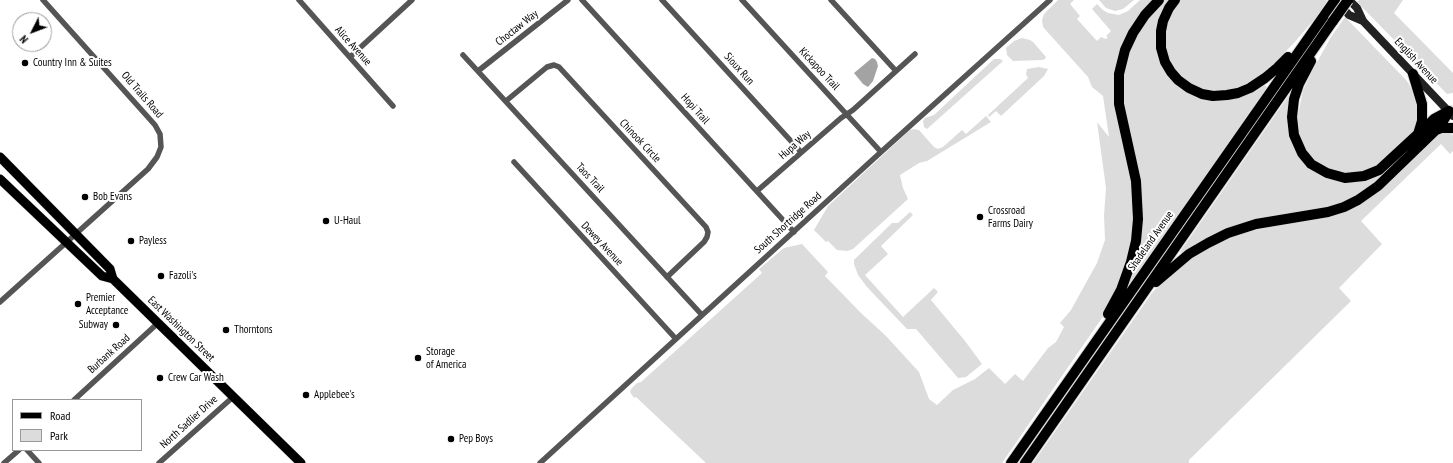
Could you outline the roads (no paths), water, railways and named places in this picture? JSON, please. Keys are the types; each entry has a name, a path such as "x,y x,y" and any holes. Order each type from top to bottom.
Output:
{"highway":[{"path":"1092,346 1126,278 1137,233 1139,211 1138,192 1120,112 1118,96 1119,74 1125,50 1133,33 1145,15 1159,0"},
{"path":"1175,0 1167,12 1162,26 1161,42 1163,56 1169,70 1178,80 1189,88 1205,94 1229,95 1250,88 1277,68 1312,32 1335,0"},
{"path":"1025,463 1324,32 1348,0"},
{"name":"Shadeland Avenue","path":"1011,463 1312,32"},
{"path":"1324,32 1299,84 1293,102 1292,117 1294,135 1298,146 1308,160 1319,169 1332,175 1345,178 1359,177 1369,174 1384,166 1434,119 1451,114"},
{"path":"1413,74 1422,104 1422,121 1418,134"},
{"path":"1146,289 1190,254 1208,242 1228,233 1256,224 1328,212 1354,203 1378,186 1451,114"},
{"path":"1436,130 1441,128 1453,128"}],"main road":[{"name":"East Washington Street","path":"0,157 48,205 71,238 102,276 113,279 301,463"},
{"name":"East Washington Street","path":"0,179 71,238"}],"street":[{"name":"Old Trails Road","path":"0,302 148,169 158,157 160,151 160,134 155,125 44,0"},
{"name":"Alice Avenue","path":"299,0 393,106"},
{"path":"350,57 412,0"},
{"name":"Choctaw Way","path":"478,71 568,0"},
{"name":"Hopi Trail","path":"582,0 794,232"},
{"name":"Sioux Run","path":"662,0 801,152"},
{"name":"Kickapoo Trail","path":"742,0 881,152"},
{"path":"831,0 896,71"},
{"name":"South Shortridge Road","path":"540,463 1050,0"},
{"name":"English Avenue","path":"1335,0 1349,15 1363,20"},
{"name":"English Avenue","path":"1348,0 1357,8 1363,20 1451,114"},
{"name":"Taos Trail","path":"463,54 702,315"},
{"name":"Hupa Way","path":"757,191 841,118 853,110 915,54"},
{"name":"Chinook Circle","path":"506,102 547,67 554,65 559,67 622,135 706,227 708,232 704,242 667,277"},
{"name":"Dewey Avenue","path":"514,162 676,338"},
{"name":"Burbank Road","path":"75,399 158,323"},
{"name":"North Sadlier Drive","path":"159,463 233,397"},
{"path":"4,463 18,451"},
{"path":"28,451 39,463"}],"place":[{"name":"Country Inn & Suites","path":"25,63"},
{"name":"Bob Evans","path":"85,197"},
{"name":"Crossroad Farms Dairy","path":"980,217"},
{"name":"U-Haul","path":"326,221"},
{"name":"Payless","path":"131,241"},
{"name":"Fazoli's","path":"161,276"},
{"name":"Premier Acceptance","path":"78,304"},
{"name":"Subway","path":"116,325"},
{"name":"Thorntons","path":"226,330"},
{"name":"Storage of America","path":"418,358"},
{"name":"Crew Car Wash","path":"160,378"},
{"name":"Applebee's","path":"306,395"},
{"name":"Pep Boys","path":"451,439"}]}
